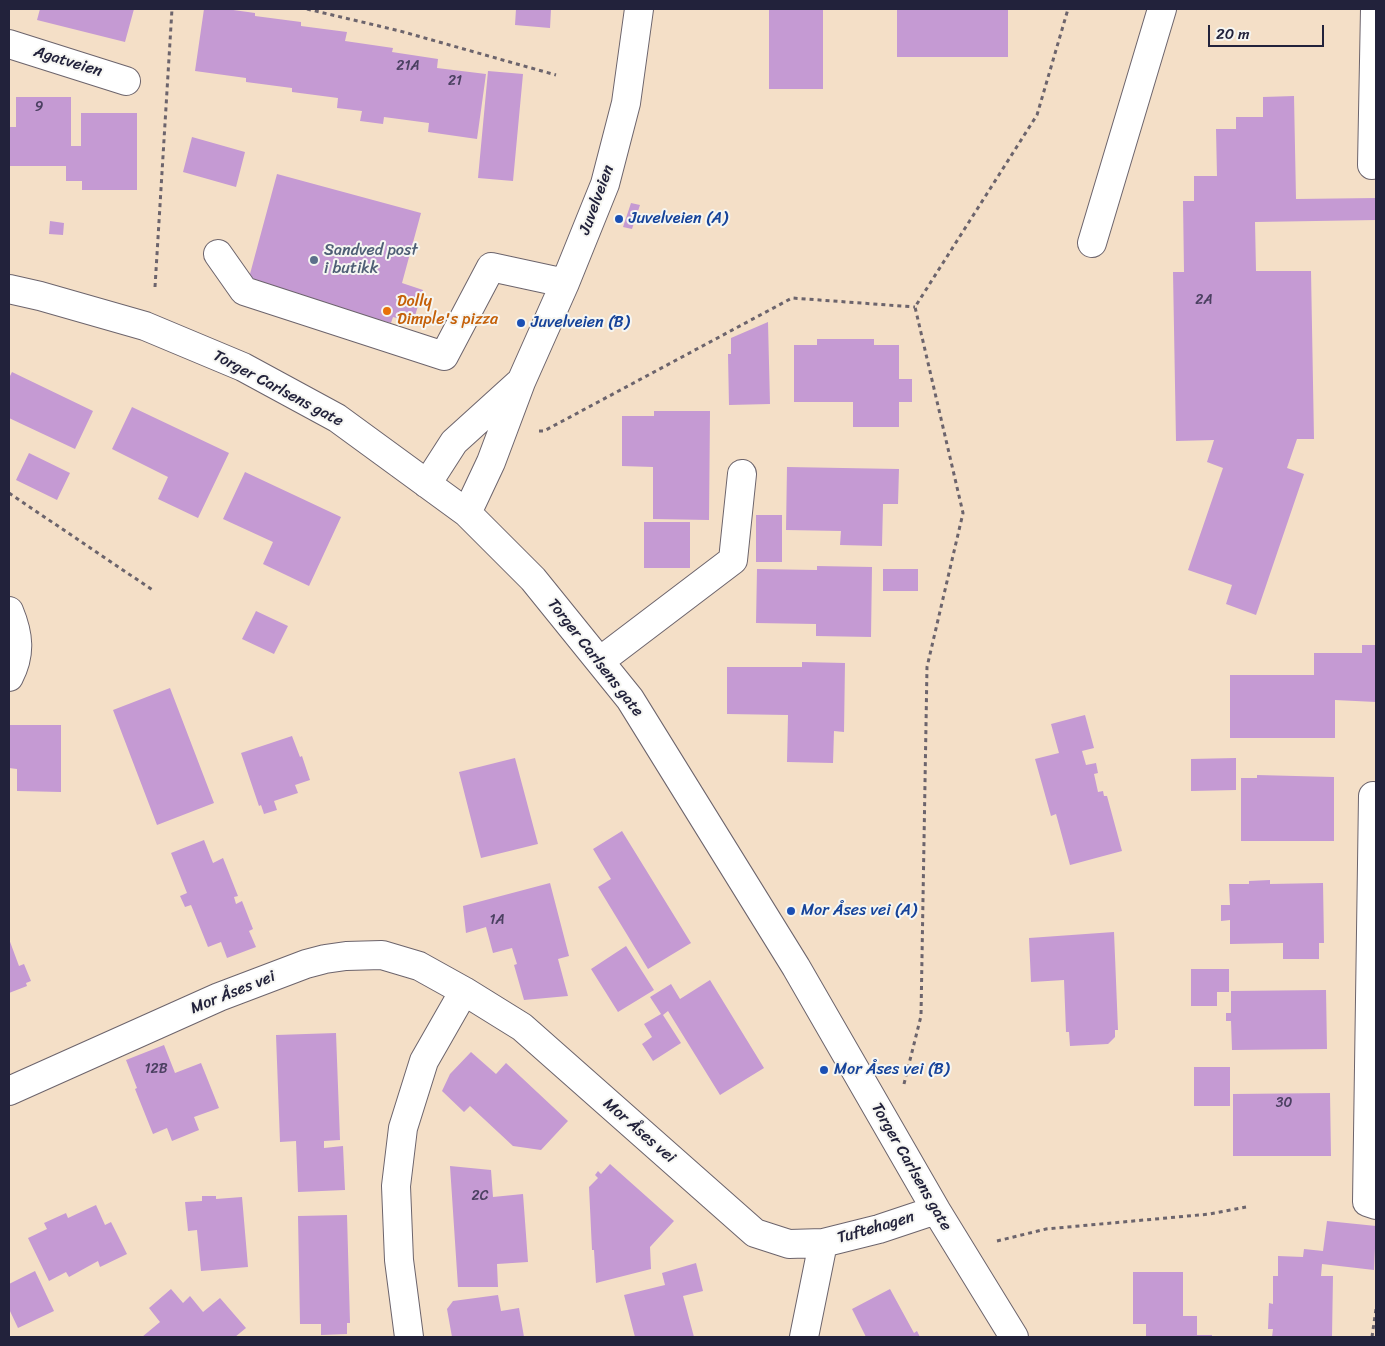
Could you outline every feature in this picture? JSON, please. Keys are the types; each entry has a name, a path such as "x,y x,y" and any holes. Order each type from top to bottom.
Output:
{"street":[{"name":"Juvelveien","path":"467,513 491,462 521,382 565,283 605,184 626,102 639,9"},
{"path":"1092,243 1162,9"},
{"path":"1372,164 1375,9"},
{"name":"Agatveien","path":"9,44 126,81"},
{"path":"218,254 244,291 444,356 491,267 565,283"},
{"name":"Torger Carlsens gate","path":"9,289 145,326 243,367 337,418 467,513 533,579 630,700 796,967 936,1210 1014,1337"},
{"name":"Juvelveien","path":"427,484 454,442 521,382"},
{"path":"600,661 733,560 742,474"},
{"path":"9,611 15,626 18,651 9,677"},
{"path":"1373,796 1367,1202 1376,1205"},
{"name":"Mor Åses vei","path":"9,1091 219,997 306,964 325,958 382,955 420,966 522,1027 755,1233 789,1244 823,1243"},
{"path":"408,1337 399,1260 396,1186 403,1128 424,1061 464,991"},
{"name":"Tuftehagen","path":"804,1337 823,1243 879,1229 936,1210"}],"path":[{"path":"155,287 172,9"},
{"path":"307,9 400,32 556,75"},
{"path":"904,1084 920,1016 927,667 963,513 915,307 1038,116 1068,9"},
{"path":"536,431 544,431 792,298 915,307"},
{"path":"9,494 154,591"},
{"path":"997,1241 1046,1228 1210,1214 1246,1207"},
{"path":"1372,1337 1376,1309"}],"building":[{"path":"40,9 134,9 125,42 37,20"},
{"path":"204,9 226,9 255,13 255,16 301,22 301,26 347,32 345,41 393,48 392,52 438,59 437,68 486,74 477,139 428,132 429,123 384,117 383,124 360,121 362,111 337,108 338,98 292,92 292,88 246,82 246,78 195,71"},
{"path":"516,9 551,9 550,28 515,25"},
{"path":"769,9 823,9 823,89 769,89"},
{"path":"897,9 1008,9 1008,57 897,57"},
{"path":"488,71 523,74 513,181 478,178"},
{"path":"1294,96 1296,199 1376,198 1376,220 1255,222 1256,271 1311,271 1314,439 1297,439 1287,468 1304,474 1256,615 1226,604 1232,585 1188,570 1223,468 1207,462 1214,440 1176,441 1173,272 1184,272 1183,201 1194,201 1194,176 1217,176 1216,129 1236,129 1236,117 1263,117 1263,97"},
{"path":"16,97 71,97 71,146 81,146 81,113 137,113 137,190 82,190 82,181 66,181 66,166 9,166 9,127 16,127"},
{"path":"192,137 245,152 236,187 183,172"},
{"path":"277,174 421,213 402,283 423,290 413,322 393,317 391,323 247,285"},
{"path":"631,203 640,205 632,229 623,227"},
{"path":"50,221 64,223 63,235 49,234"},
{"path":"768,322 770,404 729,405 728,354 731,354 731,338"},
{"path":"817,339 874,339 874,345 899,345 899,379 912,379 912,402 899,402 899,427 853,427 853,402 794,402 794,345 817,345"},
{"path":"12,372 93,411 75,449 9,418 9,378"},
{"path":"132,407 229,453 198,518 158,499 168,477 112,449"},
{"path":"654,411 710,411 709,520 653,519 653,467 622,466 622,416 654,416"},
{"path":"29,453 70,473 57,500 16,480"},
{"path":"787,467 899,469 898,504 883,504 882,546 840,545 841,531 786,530"},
{"path":"245,472 341,517 309,586 263,564 273,542 223,519"},
{"path":"756,515 782,515 782,562 756,562"},
{"path":"644,522 690,522 690,568 644,568"},
{"path":"817,566 872,567 871,637 816,636 816,624 756,623 757,569 817,570"},
{"path":"883,569 918,569 918,591 883,591"},
{"path":"256,611 288,626 274,654 242,639"},
{"path":"1362,645 1376,645 1376,702 1335,700 1335,738 1230,738 1230,675 1314,675 1314,653 1362,653"},
{"path":"802,662 845,663 844,732 834,731 833,763 787,762 788,715 727,714 727,667 802,667"},
{"path":"170,688 214,803 157,825 113,710"},
{"path":"1085,715 1094,748 1082,751 1086,765 1096,763 1098,773 1094,774 1098,792 1103,791 1104,796 1107,796 1122,851 1070,865 1056,814 1051,816 1035,759 1059,753 1051,724"},
{"path":"9,725 61,725 61,792 17,791 17,769 9,768"},
{"path":"292,736 300,757 302,756 310,780 295,785 298,793 274,801 277,810 264,814 261,805 259,806 241,753"},
{"path":"515,758 538,844 481,858 459,772"},
{"path":"1236,758 1236,790 1191,791 1191,759"},
{"path":"1257,775 1334,777 1334,841 1241,841 1241,778 1257,778"},
{"path":"622,831 691,943 648,969 598,887 611,879 593,849"},
{"path":"204,840 213,863 223,858 238,896 234,897 236,904 242,901 253,929 249,931 256,947 227,958 221,942 208,947 191,905 185,907 180,896 187,893 171,853"},
{"path":"1270,880 1270,884 1323,883 1324,943 1319,943 1319,959 1283,959 1283,943 1230,944 1230,920 1221,921 1221,905 1230,905 1229,884 1249,884 1249,881"},
{"path":"550,883 569,956 558,959 568,996 524,1000 514,965 517,964 512,948 493,953 486,927 466,933 463,906"},
{"path":"1114,932 1118,1030 1115,1030 1115,1037 1108,1044 1070,1046 1069,1032 1066,1032 1064,980 1031,982 1029,938"},
{"path":"9,939 19,966 24,964 31,981 26,983 27,986 9,993"},
{"path":"626,946 654,990 618,1012 591,969"},
{"path":"1191,969 1229,969 1229,992 1217,992 1217,1006 1191,1006"},
{"path":"710,980 764,1068 720,1095 668,1011 663,1015 681,1043 653,1061 642,1044 652,1037 644,1024 661,1014 650,997 671,984 680,999"},
{"path":"1326,990 1327,1049 1232,1050 1231,1021 1226,1021 1226,1013 1231,1013 1231,991"},
{"path":"336,1033 340,1140 324,1141 324,1148 343,1146 345,1190 298,1192 296,1141 280,1142 276,1035"},
{"path":"164,1045 175,1073 201,1063 219,1108 194,1117 199,1130 172,1141 167,1128 153,1134 126,1060"},
{"path":"471,1052 496,1074 506,1063 568,1121 541,1150 513,1146 470,1106 464,1112 442,1091 450,1074"},
{"path":"1194,1067 1230,1067 1230,1106 1194,1106"},
{"path":"1330,1093 1331,1156 1233,1156 1233,1094"},
{"path":"610,1164 674,1221 650,1247 651,1269 596,1283 594,1250 592,1250 589,1187 598,1178 595,1175 598,1171 601,1174"},
{"path":"450,1166 491,1170 493,1197 523,1194 528,1262 497,1264 498,1287 458,1287"},
{"path":"202,1196 216,1196 216,1199 242,1197 248,1267 201,1271 197,1230 188,1231 185,1202 202,1201"},
{"path":"96,1205 105,1225 111,1222 127,1254 100,1267 98,1261 69,1277 66,1272 49,1281 28,1238 47,1229 44,1223 66,1213 68,1218"},
{"path":"347,1215 350,1323 347,1323 347,1334 321,1335 321,1324 300,1324 298,1216"},
{"path":"1327,1221 1376,1226 1374,1270 1322,1264 1321,1276 1333,1276 1332,1337 1272,1337 1273,1329 1268,1329 1269,1303 1273,1304 1273,1276 1278,1276 1278,1256 1303,1257 1304,1249 1323,1251"},
{"path":"696,1263 703,1291 683,1296 694,1337 635,1337 624,1295 665,1285 662,1273"},
{"path":"35,1271 54,1311 18,1328 9,1309 9,1284"},
{"path":"1133,1272 1183,1272 1183,1316 1197,1316 1197,1335 1212,1335 1212,1337 1146,1337 1146,1324 1133,1324"},
{"path":"171,1289 183,1303 190,1296 203,1312 220,1298 246,1328 235,1337 142,1337 160,1322 149,1308"},
{"path":"890,1289 914,1333 917,1331 920,1337 866,1337 852,1309"},
{"path":"498,1295 501,1311 519,1308 524,1337 452,1337 447,1309 453,1301"}],"place":[{"name":"Juvelveien (A)","path":"619,219"},
{"name":"Sandved post i butikk","path":"314,260"},
{"name":"Dolly Dimple's pizza","path":"387,311"},
{"name":"Juvelveien (B)","path":"521,323"},
{"name":"Mor Åses vei (A)","path":"791,911"},
{"name":"Mor Åses vei (B)","path":"824,1070"}]}
